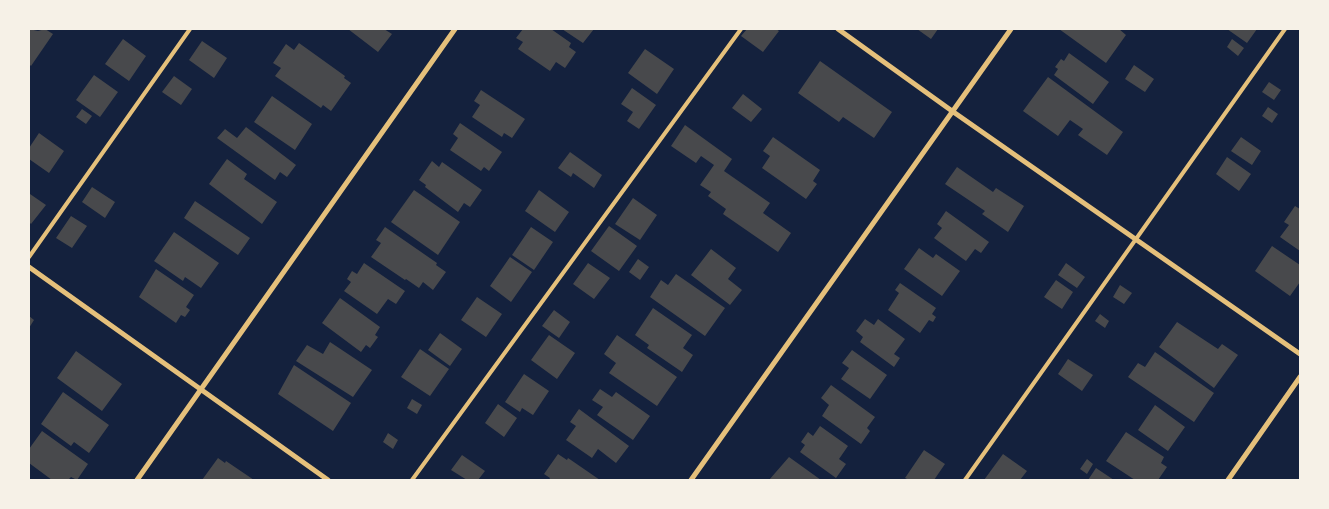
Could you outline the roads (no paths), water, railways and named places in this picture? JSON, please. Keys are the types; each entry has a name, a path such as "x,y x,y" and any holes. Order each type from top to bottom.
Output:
{"street":[{"path":"137,480 455,29"},
{"path":"838,29 1300,354"},
{"path":"692,480 1010,29"},
{"path":"29,267 328,480"},
{"path":"1228,480 1300,377"}],"lane":[{"path":"29,257 190,29"},
{"path":"412,480 741,29"},
{"path":"965,480 1285,29"}]}
